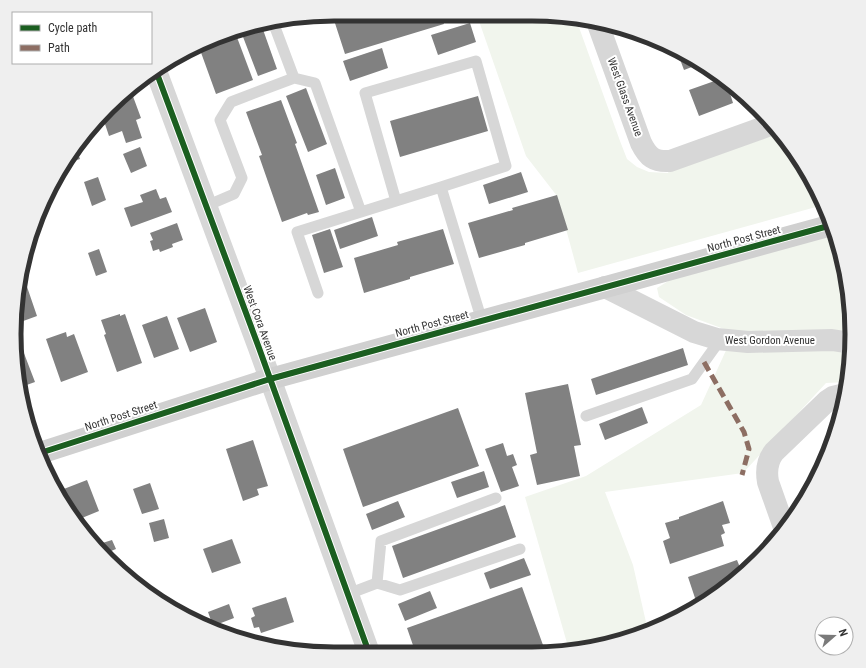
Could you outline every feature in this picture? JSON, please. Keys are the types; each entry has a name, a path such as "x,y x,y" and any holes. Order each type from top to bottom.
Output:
{"street":[{"name":"West Glass Avenue","path":"600,29 644,149 650,157 655,160 661,162 682,158 766,127"},
{"name":"West Cora Avenue","path":"158,76 270,378 367,647"},
{"name":"North Post Street","path":"44,452 270,378 826,227"},
{"name":"West Gordon Avenue","path":"605,287 694,332 717,339 748,342 832,340 845,342"},
{"path":"782,522 768,482 767,468 770,458 774,452 824,404 839,396"}],"lane":[{"path":"275,27 294,78"},
{"path":"318,293 297,232 396,201 506,166 476,61 365,93 396,201"},
{"path":"206,206 234,194 242,178 220,120 231,102 294,78 315,83 361,212"},
{"path":"440,187 482,321"},
{"path":"586,416 692,379 714,347 717,339"},
{"path":"377,583 381,540 496,498"},
{"path":"348,594 377,583 400,590 520,549"}],"shaded area":[{"path":"479,21 532,21 578,25 627,159 637,167 649,172 668,173 671,167 770,131 792,160 818,206 578,273 557,196 526,156"},
{"path":"829,236 839,273 844,314 845,334 841,382 826,383 743,473 605,492 633,565 647,625 593,641 567,645 525,497 586,476 701,405 728,346 724,329 686,315 659,297 657,288 670,280"}],"building":[{"path":"334,21 443,21 444,24 345,54"},
{"path":"470,23 476,42 438,55 431,35"},
{"path":"263,30 277,69 258,76 242,35"},
{"path":"237,37 253,80 216,94 200,51"},
{"path":"382,48 388,68 350,81 343,61"},
{"path":"680,58 694,66 684,70"},
{"path":"715,81 729,92 733,103 699,116 689,90"},
{"path":"306,88 327,144 308,152 286,96"},
{"path":"133,95 141,118 136,120 142,138 126,143 122,131 109,136 104,122"},
{"path":"478,96 488,131 400,157 390,121"},
{"path":"281,100 297,143 295,144 319,212 308,215 307,213 282,222 259,156 262,155 246,112"},
{"path":"140,147 147,166 131,173 123,154"},
{"path":"78,154 80,159 73,161"},
{"path":"335,168 345,198 326,205 316,175"},
{"path":"521,172 528,192 489,204 483,185"},
{"path":"98,177 106,200 92,206 84,182"},
{"path":"156,189 160,199 166,197 172,212 131,227 124,208 143,202 140,195"},
{"path":"557,195 568,230 525,243 525,245 479,258 468,223"},
{"path":"372,217 378,236 340,249 334,230"},
{"path":"177,223 183,240 172,244 173,247 160,252 159,249 153,251 150,241 153,240 150,233"},
{"path":"330,229 343,267 324,273 312,235"},
{"path":"443,229 454,264 364,293 354,258 398,245 397,242"},
{"path":"99,249 107,272 96,276 88,253"},
{"path":"26,283 37,316 22,322"},
{"path":"205,308 217,342 190,352 177,318"},
{"path":"120,314 120,316 125,314 142,363 117,372 104,335 106,334 101,320"},
{"path":"167,316 179,349 154,358 142,325"},
{"path":"66,332 67,337 74,334 88,372 61,382 46,339"},
{"path":"22,347 35,382 26,385"},
{"path":"683,348 688,365 596,395 591,379"},
{"path":"568,384 581,445 574,446 580,476 537,485 530,455 537,453 525,393"},
{"path":"642,407 648,423 605,440 599,424"},
{"path":"458,408 479,466 363,507 343,449"},
{"path":"253,440 268,486 257,489 259,495 243,501 226,449"},
{"path":"503,443 507,456 513,454 517,465 512,467 519,486 501,492 485,449"},
{"path":"484,471 489,487 457,498 451,482"},
{"path":"87,480 99,511 81,518 63,489"},
{"path":"150,483 159,509 142,514 133,489"},
{"path":"398,501 405,517 372,530 366,514"},
{"path":"723,501 730,523 722,525 725,533 721,535 724,546 670,564 663,541 670,538 665,523 679,519 679,517"},
{"path":"505,505 516,537 403,578 392,546"},
{"path":"164,519 169,538 154,542 149,523"},
{"path":"232,539 241,563 212,573 203,549"},
{"path":"112,540 116,549 111,551 112,554 102,543"},
{"path":"524,558 531,575 490,589 484,573"},
{"path":"737,560 740,567 723,582 696,600 688,577"},
{"path":"522,587 543,645 532,647 414,647 407,628"},
{"path":"430,591 437,608 405,621 398,604"},
{"path":"286,597 294,622 261,633 259,627 254,628 251,618 255,616 252,608"},
{"path":"229,604 234,618 217,624 212,622 208,612"}],"marked path":[{"path":"704,362 744,432 749,449 742,475"}],"cycle path":[{"path":"158,76 259,348 367,647"},
{"path":"44,452 270,379 826,227"}]}
